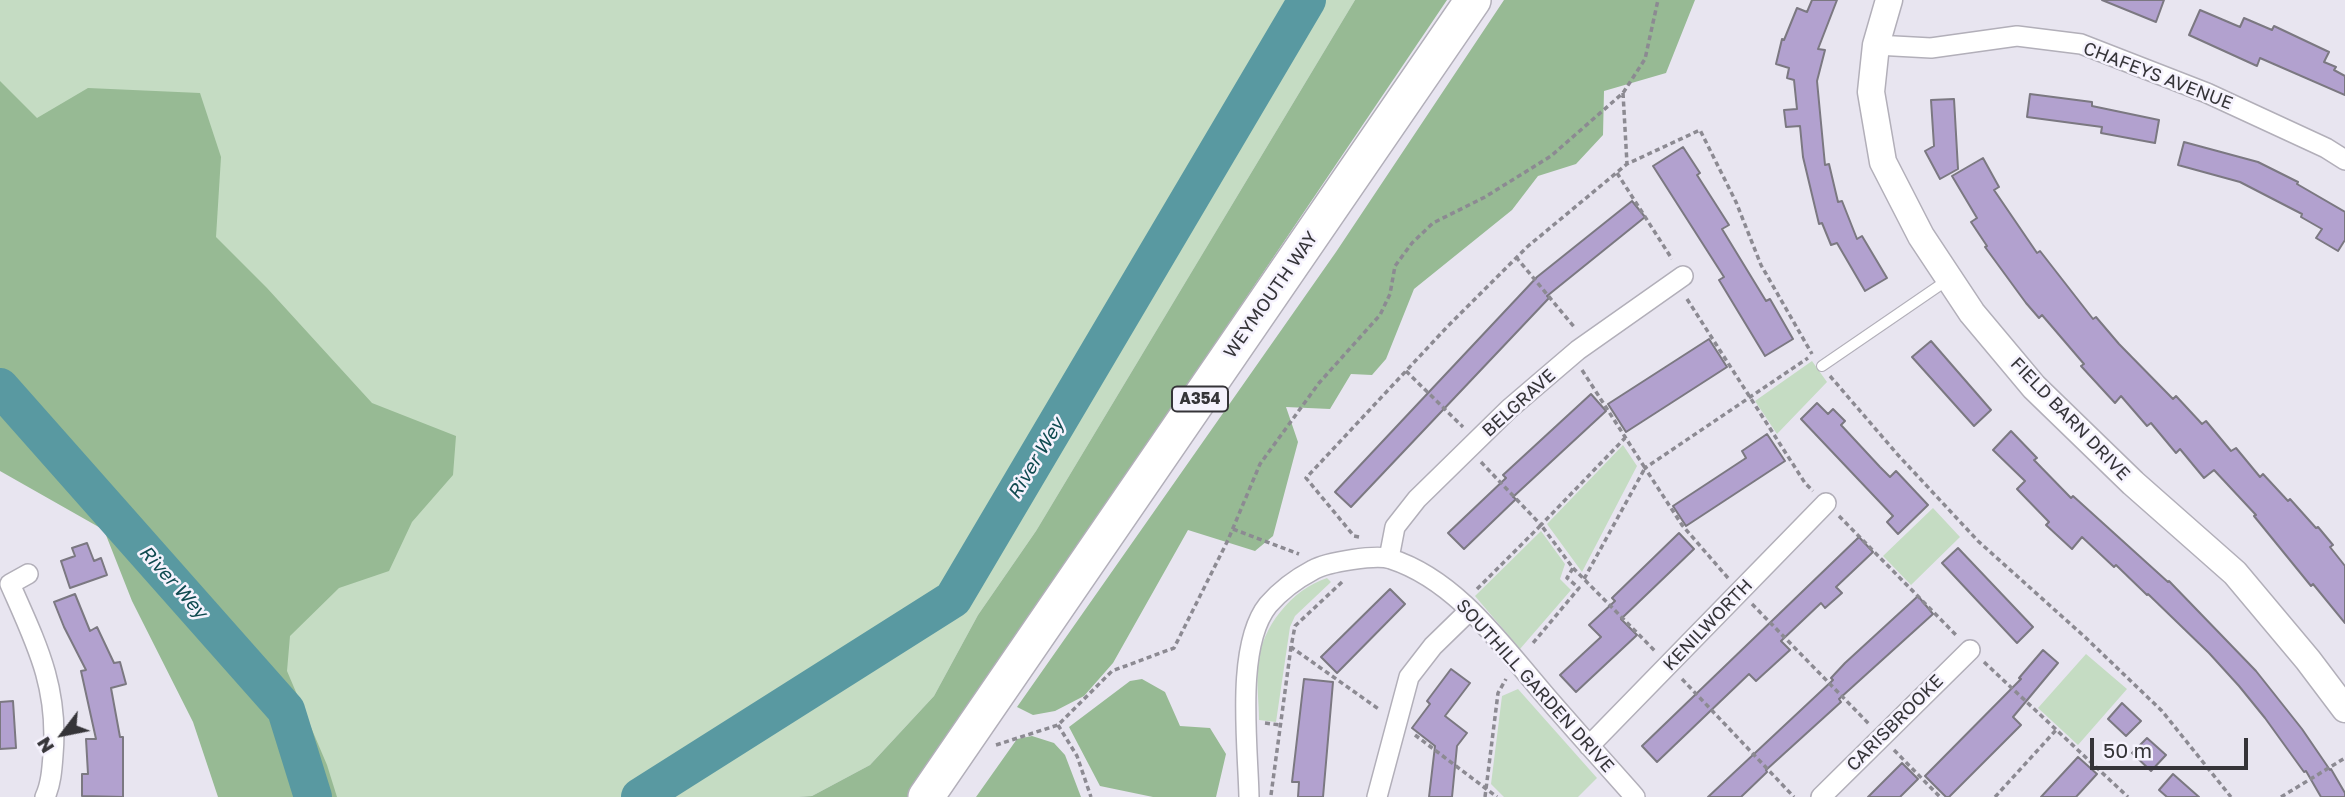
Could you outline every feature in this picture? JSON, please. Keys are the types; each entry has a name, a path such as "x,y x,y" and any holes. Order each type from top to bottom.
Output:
{"highway":[{"name":"WEYMOUTH WAY","path":"926,797 1473,0"}],"street":[{"name":"FIELD BARN DRIVE","path":"1889,0 1876,45 1871,92 1884,162 1921,236 1972,313 2034,387 2133,483 2235,573 2345,709"},
{"name":"CHAFEYS AVENUE","path":"1876,45 1931,48 2017,36 2081,44 2207,93 2326,148 2345,160"},
{"name":"BELGRAVE","path":"1390,550 1395,527 1417,499 1473,444 1580,349 1683,276"},
{"name":"KENILWORTH","path":"1589,746 1826,503"},
{"name":"SOUTHILL GARDEN DRIVE","path":"1249,797 1247,678 1251,642 1266,607 1292,581 1320,566 1390,550 1466,607 1635,797"},
{"path":"28,573 10,583 41,656 50,685 54,745 49,789 45,797"},
{"path":"1377,797 1409,677 1466,607"},
{"name":"CARISBROOKE","path":"1821,797 1970,650"}],"lane":[{"path":"1822,366 1949,278"}],"path":[{"path":"996,744 1058,725 1112,671 1174,648 1233,529 1260,464 1319,383 1380,315 1390,293 1395,266 1412,243 1433,223 1485,197 1551,156 1623,93 1645,59 1658,0"},
{"path":"1623,93 1627,164"},
{"path":"1390,550 1354,536 1306,478 1405,370 1516,257 1627,164 1700,130 1735,202 1761,265 1813,355 1898,455 1978,541 2162,711 2231,797"},
{"path":"1617,173 1683,276 1687,300 1805,483 1970,650 2128,797"},
{"path":"1516,257 1580,349 1625,438 1682,525 1740,592 1940,797"},
{"path":"1584,579 1645,468 1813,355"},
{"path":"1405,370 1541,524 1573,568 1794,797"},
{"path":"1466,607 1541,524 1625,438"},
{"path":"1233,529 1298,554 1320,566"},
{"path":"1270,797 1295,625 1349,576 1347,560"},
{"path":"1532,643 1579,588 1567,578 1573,568"},
{"path":"1291,647 1397,721 1497,797"},
{"path":"1485,797 1498,693 1507,677"},
{"path":"1058,725 1077,756 1091,797"},
{"path":"1995,797 2057,729"},
{"path":"2281,797 2345,758"}],"green space":[{"path":"0,0 1355,0 1036,531 978,615 934,696 870,765 812,796 798,797 292,797 124,538 0,412"},
{"path":"1355,0 1447,0 909,797 798,797 812,796 870,765 934,696 978,615 1036,531"},
{"path":"1504,0 1695,0 1666,73 1604,91 1603,135 1576,164 1538,176 1512,210 1414,289 1386,359 1372,375 1351,374 1330,409 1286,407 1298,442 1273,536 1255,551 1188,530 1113,663 1084,696 1055,711 1033,715 1017,707 1336,252"},
{"path":"0,81 37,118 88,88 200,93 221,157 216,237 267,288 372,403 456,436 453,475 412,522 389,571 339,588 290,636 287,671 327,765 337,797 218,797 193,722 132,601 104,530 0,471"},
{"path":"1812,361 1827,382 1777,434 1755,401"},
{"path":"1623,445 1637,466 1582,572 1547,524"},
{"path":"1933,508 1960,537 1911,585 1883,556"},
{"path":"1541,531 1565,564 1560,579 1571,590 1520,649 1475,596"},
{"path":"1327,578 1331,582 1295,616 1290,627 1276,722 1259,720 1257,671 1265,637 1280,612 1291,601 1314,583"},
{"path":"2086,654 2127,689 2078,745 2038,708"},
{"path":"1142,679 1165,692 1180,726 1210,728 1226,754 1216,797 1153,797 1100,786 1069,727 1130,681"},
{"path":"1518,689 1597,778 1578,797 1504,797 1491,784 1502,696"},
{"path":"1032,736 1054,743 1065,755 1081,797 976,797 1017,739"}],"building":[{"path":"1812,0 1837,0 1818,49 1825,50 1817,81 1825,165 1829,164 1838,202 1842,201 1857,239 1862,236 1887,278 1865,291 1837,243 1831,245 1822,223 1819,224 1803,157 1800,126 1786,127 1784,110 1797,109 1794,80 1787,78 1789,68 1776,64 1782,39 1784,40 1797,8 1807,12"},
{"path":"2102,0 2164,0 2156,22"},
{"path":"2200,10 2240,27 2244,18 2272,30 2274,26 2329,52 2324,62 2336,67 2334,70 2345,76 2345,95 2260,58 2257,66 2189,35"},
{"path":"2030,94 2092,102 2092,106 2159,120 2155,143 2101,133 2102,127 2027,117"},
{"path":"1954,99 1958,169 1940,179 1925,151 1934,146 1931,100"},
{"path":"2184,142 2258,162 2298,182 2297,184 2345,212 2345,240 2338,251 2316,238 2322,229 2301,217 2302,214 2240,182 2178,165"},
{"path":"1683,147 1700,173 1697,175 1729,225 1722,229 1766,301 1770,299 1793,339 1765,356 1719,280 1724,277 1653,166"},
{"path":"1983,158 1999,187 1994,190 2037,253 2040,251 2093,319 2096,317 2173,399 2176,396 2202,424 2206,421 2231,451 2236,448 2260,477 2263,474 2288,501 2290,499 2333,545 2330,547 2345,566 2345,623 2313,584 2311,586 2254,516 2256,515 2214,470 2204,478 2180,449 2176,453 2151,423 2147,426 2121,396 2115,403 2081,366 2084,364 2042,315 2039,318 2026,303 1985,247 1987,246 1971,222 1977,218 1952,176"},
{"path":"1632,201 1645,217 1547,296 1549,298 1351,507 1335,492 1537,277"},
{"path":"1709,339 1727,367 1626,432 1608,404"},
{"path":"1931,341 1991,410 1974,426 1912,357"},
{"path":"1591,394 1606,411 1513,497 1516,499 1464,549 1448,533 1506,478 1503,475"},
{"path":"1817,403 1828,414 1833,409 1845,421 1841,425 1880,467 1890,477 1896,471 1928,505 1898,534 1887,522 1893,516 1801,419"},
{"path":"2011,431 2037,458 2034,460 2071,498 2073,496 2169,581 2256,671 2331,769 2345,797 2321,797 2306,771 2304,772 2239,686 2148,594 2082,537 2072,549 2046,525 2049,522 2017,489 2025,481 1993,450"},
{"path":"1767,434 1785,461 1686,526 1673,506 1746,458 1742,451"},
{"path":"1679,533 1694,549 1621,619 1637,635 1576,692 1560,675 1601,637 1589,625 1615,601 1612,598"},
{"path":"1859,537 1873,552 1836,587 1842,593 1825,608 1821,603 1781,641 1790,650 1756,681 1749,674 1657,762 1642,746"},
{"path":"87,543 94,561 101,558 107,575 70,588 61,561 75,556 72,548"},
{"path":"1958,548 2033,627 2017,643 1942,563"},
{"path":"1390,589 1405,604 1337,673 1321,657"},
{"path":"75,594 90,631 97,627 114,663 120,662 126,684 111,688 120,737 123,737 123,797 82,796 82,774 88,774 86,739 96,739 81,671 86,670 54,602"},
{"path":"1918,596 1933,614 1839,699 1841,702 1766,770 1741,797 1708,797 1833,680 1831,678 1845,663"},
{"path":"2043,650 2058,663 2013,717 2021,725 1946,797 1925,776 2021,679 2019,678"},
{"path":"1451,669 1470,683 1445,716 1467,733 1457,746 1452,797 1429,797 1435,746 1412,728 1430,704 1427,701"},
{"path":"1304,679 1333,682 1323,797 1298,797 1299,782 1292,782"},
{"path":"13,701 16,748 0,749 0,702"},
{"path":"2122,703 2141,721 2126,736 2108,719"},
{"path":"2147,738 2166,755 2151,771 2132,753"},
{"path":"2078,757 2097,774 2076,797 2041,797"},
{"path":"1902,763 1918,779 1900,797 1868,797"},
{"path":"2173,774 2199,797 2167,797 2159,790"}],"waterway":[{"name":"River Wey","path":"640,797 953,599 1307,0"},
{"name":"River Wey","path":"0,387 286,710 313,797"}]}
